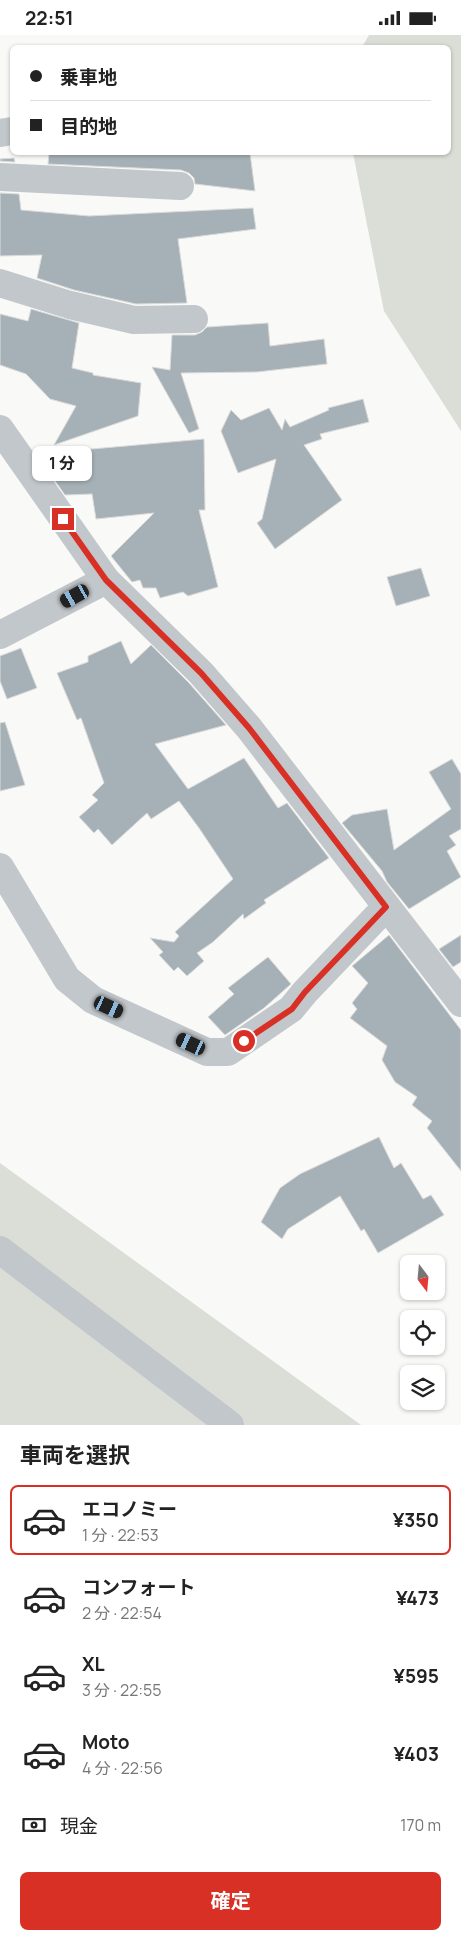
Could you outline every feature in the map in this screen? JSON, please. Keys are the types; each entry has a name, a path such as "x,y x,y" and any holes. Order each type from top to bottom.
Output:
{"street":[{"path":"0,177 180,186"},
{"path":"0,283 70,305 134,320 194,319"},
{"path":"0,429 106,580 201,673 249,728 461,1003"},
{"path":"0,635 106,580"},
{"path":"0,867 67,979 93,999 207,1052 228,1052 292,1009 305,992 386,907"},
{"path":"0,1250 230,1425"}],"shaded area":[{"path":"369,35 461,35 461,431 384,311 353,155 451,155 451,45 363,45"},
{"path":"0,1163 361,1425 0,1425"}],"building":[{"path":"49,155 250,155 255,191 195,184 194,178 189,173 181,170 48,164"},
{"path":"14,158 15,162 0,161 0,159"},
{"path":"0,193 19,194 21,210 89,216 253,208 256,229 178,239 187,303 136,304 74,290 37,278 42,255 0,256"},
{"path":"31,309 79,323 72,368 93,373 93,375 141,383 138,416 54,445 76,406 50,399 26,374 0,365 0,314 28,321"},
{"path":"268,323 270,346 324,339 327,364 257,372 181,373 199,429 189,433 152,367 170,370 172,335 195,335 207,327"},
{"path":"363,399 369,422 320,434 322,439 304,445 342,500 275,549 257,523 262,519 276,459 238,473 221,431 231,410 241,420 269,408 282,430 285,419 290,427 329,410 328,408"},
{"path":"204,439 205,510 199,510 218,587 188,596 183,592 160,598 156,588 143,588 140,580 132,582 111,556 154,513 96,519 92,494 65,495 36,454"},
{"path":"421,568 430,596 396,606 387,577"},
{"path":"121,641 131,664 151,645 189,683 226,725 155,744 188,789 244,758 278,808 287,803 329,858 264,900 266,903 244,919 243,914 213,942 197,953 204,961 187,976 178,967 174,971 159,955 163,952 150,938 174,942 179,936 175,932 233,879 199,828 179,801 151,819 147,813 112,845 98,829 94,833 79,817 98,800 92,795 104,783 81,718 77,720 57,673 88,662 88,656"},
{"path":"21,648 37,688 7,699 0,681 0,656"},
{"path":"5,722 25,785 0,791 0,723"},
{"path":"452,759 461,774 461,829 449,836 456,845 447,851 461,877 409,909 387,882 382,871 342,823 352,815 387,809 394,850 451,809 429,772"},
{"path":"389,935 461,1030 461,1171 427,1128 432,1121 412,1105 417,1097 395,1082 382,1060 387,1046 350,1018 357,1009 352,1003 368,983 352,966"},
{"path":"461,935 461,962 453,967 439,949"},
{"path":"268,957 291,984 264,1008 225,1035 208,1017 234,994 228,988"},
{"path":"379,1137 394,1168 401,1163 423,1199 431,1195 444,1215 378,1253 364,1229 361,1231 340,1196 288,1229 282,1239 261,1222 280,1188 300,1174"}],"route":[{"path":"63,519 106,580 201,673 249,728 386,907 305,992 292,1009 244,1041"}]}
